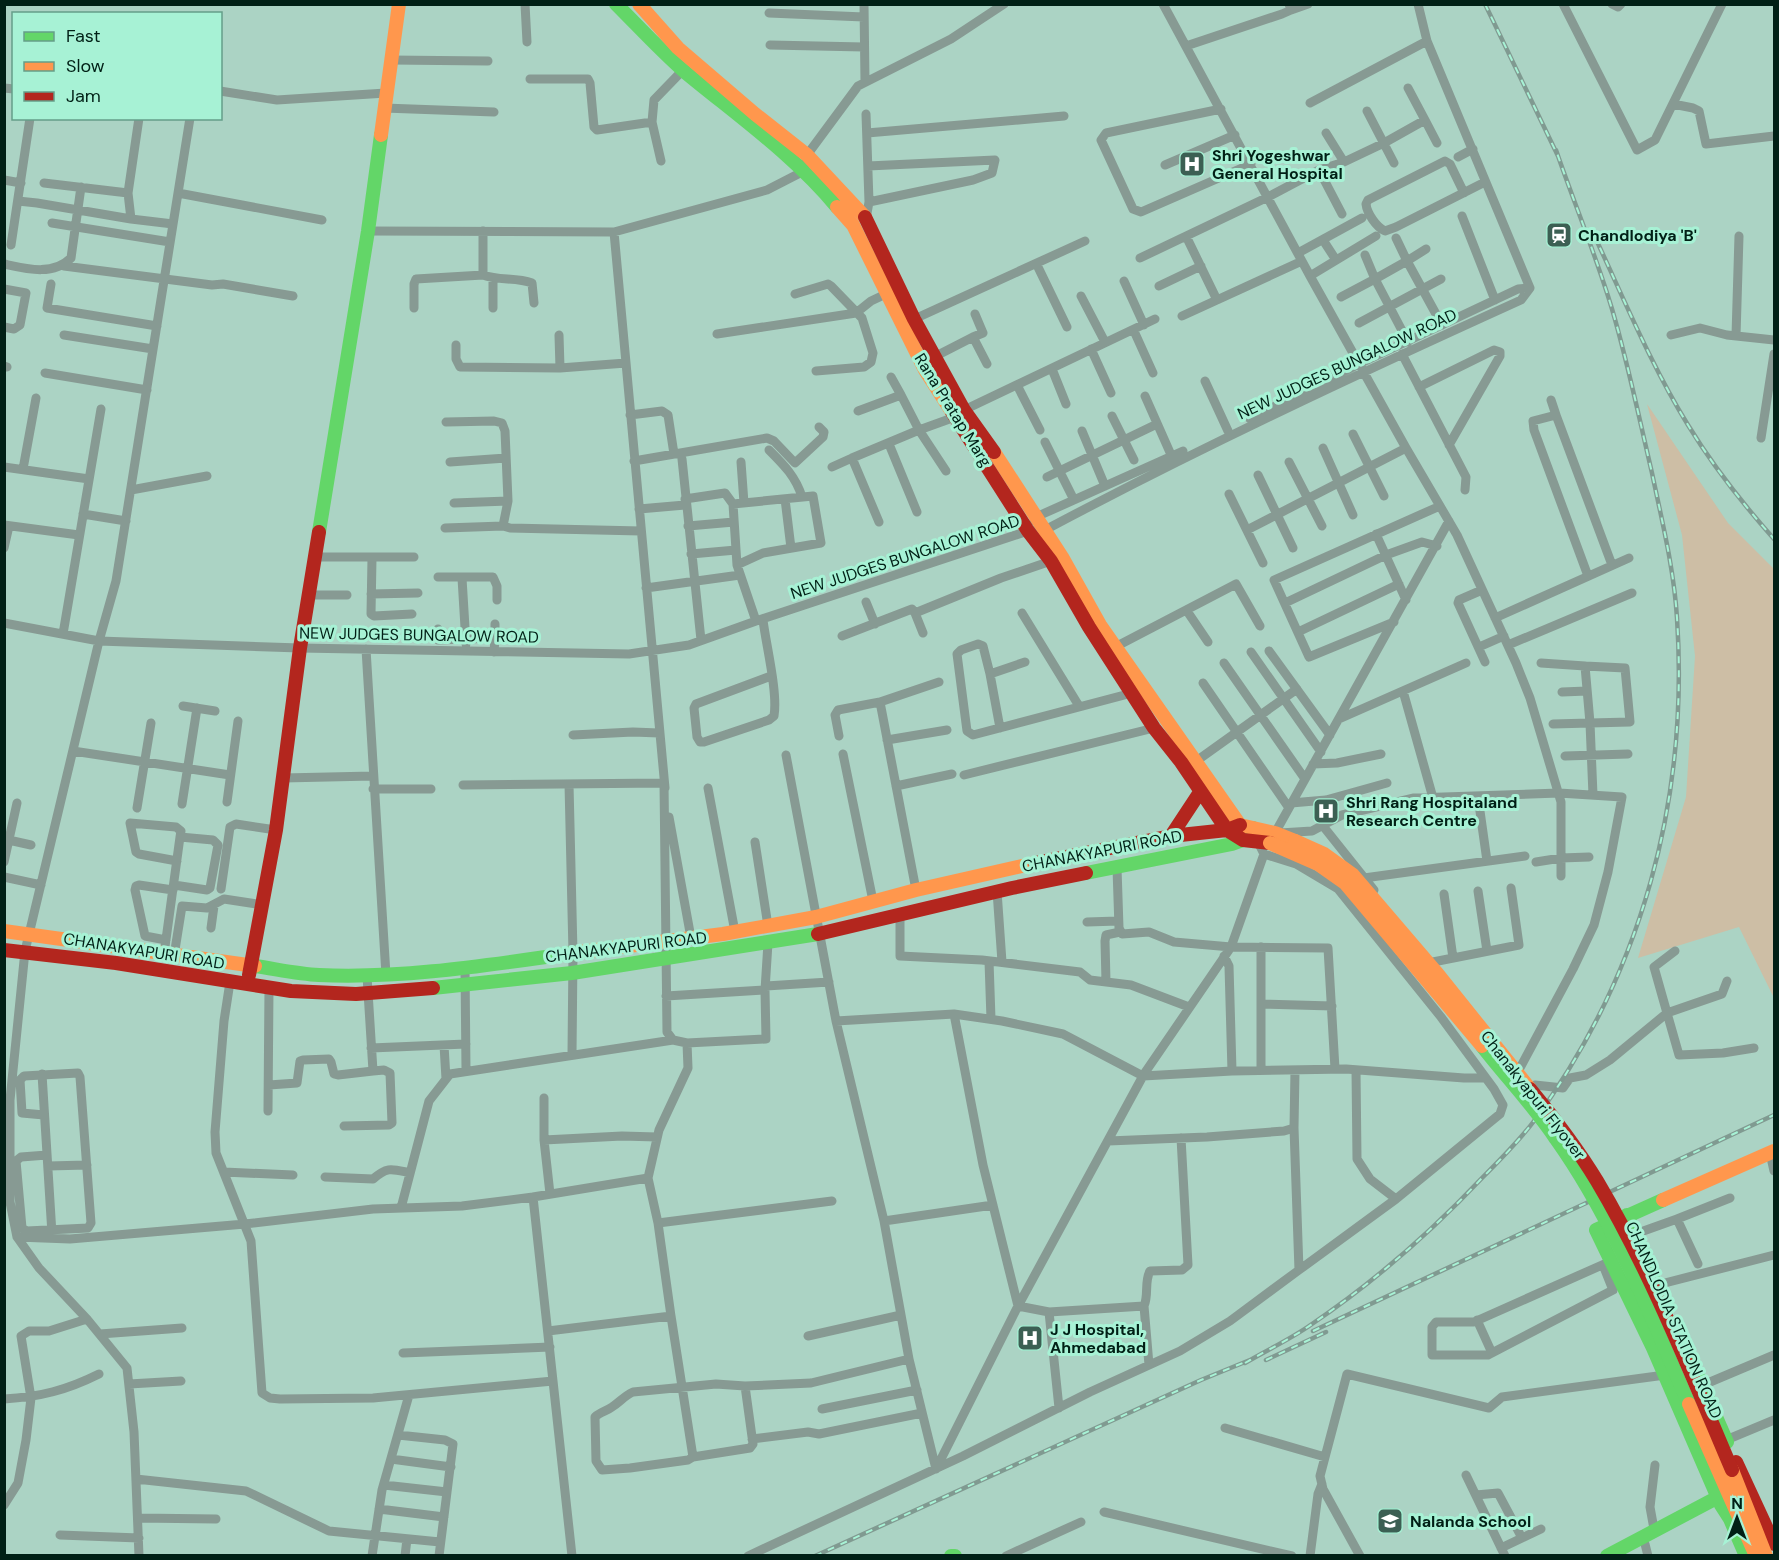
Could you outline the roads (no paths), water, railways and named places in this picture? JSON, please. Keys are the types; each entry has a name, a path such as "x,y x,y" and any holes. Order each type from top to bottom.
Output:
{"street":[{"path":"246,983 252,967 276,830 300,648 368,231 399,4"},
{"path":"525,4 527,42"},
{"name":"Rana Pratap Marg","path":"616,4 683,70 804,171 853,225 888,293 934,357 960,413 1028,531 1051,561 1089,627 1154,728 1200,792 1240,827"},
{"name":"Rana Pratap Marg","path":"639,4 678,48 807,155 866,219 925,370 960,413 987,441 1062,557 1100,625 1117,646 1240,827"},
{"path":"864,4 865,82"},
{"path":"368,231 614,232 767,190 804,171 807,155 858,86 951,39 1004,4"},
{"path":"1163,4 1310,276 1449,521 1506,641 1530,698 1559,793 1561,876"},
{"path":"1186,46 1290,7 1308,4"},
{"path":"1028,531 1036,517 1228,431 1361,368 1408,342 1518,289 1530,288 1427,41 1418,4"},
{"path":"1612,4 1618,7 1621,4"},
{"path":"1568,7 1637,150 1655,140 1722,4"},
{"path":"769,13 864,17"},
{"path":"1310,103 1427,41"},
{"path":"770,45 864,46"},
{"path":"390,60 488,61"},
{"path":"661,161 652,122 654,100 683,70"},
{"path":"530,79 588,79 594,127 597,130 652,122"},
{"path":"1408,88 1437,143"},
{"path":"222,91 277,100 386,93"},
{"path":"1673,104 1699,111 1706,144 1774,136"},
{"path":"384,108 494,112"},
{"path":"1221,109 1106,133 1102,136 1101,140 1133,209 1142,212 1251,164"},
{"path":"1367,111 1394,163"},
{"path":"866,114 869,202 866,219"},
{"path":"867,133 1064,116"},
{"path":"11,244 30,120"},
{"path":"131,219 128,194 139,120"},
{"path":"140,1555 127,1368 87,1319 39,1268 17,1237 10,1202 10,1100 25,951 99,641 116,581 190,120"},
{"path":"1140,258 1319,170 1344,162 1384,143 1425,120"},
{"path":"1326,133 1344,162"},
{"path":"1165,165 1235,135"},
{"path":"1458,157 1473,148"},
{"path":"868,166 995,160 992,173 973,180 869,202"},
{"path":"1464,193 1450,164 1445,161 1368,200 1366,208 1380,229 1385,231 1464,193 1485,182"},
{"path":"1319,170 1342,214"},
{"path":"4,180 21,183"},
{"path":"44,183 128,194"},
{"path":"63,266 71,258 81,187"},
{"path":"178,194 322,220"},
{"path":"18,201 173,224"},
{"path":"1462,216 1495,300"},
{"path":"1182,316 1300,257 1323,240 1362,218"},
{"path":"52,223 170,242"},
{"path":"483,231 493,308"},
{"path":"614,232 658,733 674,854 691,938"},
{"path":"1186,236 1217,300"},
{"path":"1310,276 1376,236"},
{"path":"1736,336 1739,236"},
{"path":"1396,238 1442,325"},
{"path":"1323,240 1335,260"},
{"path":"908,322 1085,241"},
{"path":"1341,297 1426,249"},
{"path":"1365,255 1408,342"},
{"path":"4,264 38,271 63,266 212,285 223,284 293,296"},
{"path":"1036,265 1067,327"},
{"path":"1159,286 1201,266"},
{"path":"414,308 416,279 488,277 525,280 532,282 534,303"},
{"path":"1359,323 1441,279"},
{"path":"1124,281 1144,325"},
{"path":"51,284 47,308 157,326"},
{"path":"795,294 828,284 862,318 873,353 871,362 864,367 816,371"},
{"name":"NEW JUDGES BUNGALOW ROAD","path":"4,623 99,641 300,648 628,654 689,645 1028,531 1045,530 1150,474 1361,368 1402,354 1521,300 1530,288"},
{"path":"4,289 26,293 20,325 14,329 4,327"},
{"path":"717,334 856,313 871,301 888,293"},
{"path":"1081,296 1105,342"},
{"path":"934,357 983,333 975,314"},
{"path":"832,467 960,413 1155,320"},
{"path":"1671,335 1700,328 1736,336 1774,340"},
{"path":"1134,331 1153,373"},
{"path":"64,335 153,349"},
{"path":"559,335 560,368"},
{"path":"974,337 987,364"},
{"path":"456,345 456,359 460,367 560,368 626,363"},
{"path":"1091,349 1111,393"},
{"path":"1419,387 1494,350 1500,352 1500,356 1449,445"},
{"path":"1402,354 1466,477 1465,490"},
{"path":"1761,438 1774,354"},
{"path":"1052,369 1066,404"},
{"path":"45,373 147,390"},
{"path":"891,377 919,430 946,471"},
{"path":"1205,381 1228,431"},
{"path":"1017,385 1040,430"},
{"path":"858,411 901,395"},
{"path":"1145,396 1172,457"},
{"path":"23,469 36,398"},
{"path":"1551,400 1612,566"},
{"path":"63,634 101,409"},
{"path":"630,415 662,411 668,415 678,456 685,502 701,640"},
{"path":"1556,415 1533,421 1534,430 1588,576"},
{"path":"1112,416 1134,460"},
{"path":"446,422 494,421 502,423 506,431 508,501 503,526"},
{"path":"1047,477 1123,438 1157,424"},
{"path":"634,461 678,456 767,438 774,441 795,463 823,437 824,432 819,427"},
{"path":"1082,430 1105,486"},
{"path":"1353,434 1384,496"},
{"path":"1045,442 1074,500"},
{"path":"890,444 917,512"},
{"path":"1323,448 1353,515"},
{"path":"1247,530 1406,448"},
{"path":"769,450 788,468 798,483 802,497"},
{"path":"450,462 506,458"},
{"path":"852,458 879,522"},
{"path":"741,462 744,503"},
{"path":"1289,462 1322,526"},
{"path":"4,466 89,479"},
{"path":"1258,475 1293,548"},
{"path":"131,490 207,476"},
{"path":"639,509 725,493 732,504 739,570 759,620 771,676 776,707 774,716 769,720 700,742 697,737 694,708 696,704 771,676"},
{"path":"1229,494 1263,564"},
{"path":"646,588 694,582 739,570 763,553 821,543 813,496 732,504"},
{"path":"785,499 791,548"},
{"path":"454,504 508,501"},
{"path":"1394,622 1309,657 1274,580 1440,506"},
{"path":"83,514 126,522"},
{"path":"936,1469 1018,1306 1143,1076 1231,947 1267,843 1321,752 1449,521"},
{"path":"688,526 734,522"},
{"path":"4,548 7,525 80,535"},
{"path":"445,528 503,526 640,531"},
{"path":"1376,534 1406,600"},
{"path":"1285,603 1386,555 1422,542 1437,546"},
{"path":"691,554 736,550"},
{"path":"315,557 414,557"},
{"path":"372,558 371,614 374,616 412,614"},
{"path":"1495,618 1629,558"},
{"path":"915,613 1001,578 1051,561"},
{"path":"438,578 493,577 497,586 497,600"},
{"path":"462,578 466,652"},
{"path":"1117,646 1236,584 1260,626"},
{"path":"1298,632 1399,585"},
{"path":"1482,590 1459,600 1458,603 1485,662"},
{"path":"1479,647 1506,641 1632,592"},
{"path":"371,594 418,593"},
{"path":"309,595 347,595"},
{"path":"866,602 875,624"},
{"path":"842,636 912,609 923,633"},
{"path":"1187,611 1208,642"},
{"path":"1022,613 1079,706"},
{"path":"494,652 495,624"},
{"path":"438,629 438,651"},
{"path":"438,640 495,638"},
{"path":"1000,728 983,646 978,644 961,650 957,654 967,731 972,735 1000,728 1079,706 1132,693"},
{"path":"366,649 386,975"},
{"path":"1269,651 1330,735"},
{"path":"1251,652 1321,752"},
{"path":"990,674 1025,662"},
{"path":"1224,663 1305,779"},
{"path":"1339,719 1466,663"},
{"path":"1541,663 1625,668 1630,722 1553,724"},
{"path":"1585,666 1593,795"},
{"path":"839,736 835,715 838,710 880,702 939,682"},
{"path":"1203,683 1236,733 1290,806"},
{"path":"1195,762 1297,689"},
{"path":"1403,691 1433,798"},
{"path":"1562,692 1587,691"},
{"path":"880,702 916,890"},
{"path":"183,706 215,711"},
{"path":"182,804 197,708"},
{"path":"227,802 238,721"},
{"path":"137,808 151,723"},
{"path":"964,775 1154,728"},
{"path":"887,740 946,730"},
{"path":"573,735 658,733"},
{"path":"73,750 230,775"},
{"path":"843,754 873,902"},
{"path":"1313,764 1337,764 1381,754"},
{"path":"1565,756 1628,754"},
{"path":"786,755 837,1021 884,1221 909,1359 936,1469"},
{"path":"896,786 952,774"},
{"path":"283,778 373,776"},
{"path":"463,785 664,783"},
{"path":"664,783 667,1032 673,1040"},
{"path":"1290,806 1326,800 1387,783"},
{"path":"569,784 573,953 572,1055"},
{"path":"373,789 431,789"},
{"path":"708,789 735,932"},
{"path":"1171,836 1200,792"},
{"path":"4,950 25,951 246,983 291,992 368,993 465,986 572,973 819,934 997,891 1117,868 1243,840 1267,843 1312,831 1342,815 1414,798 1559,793 1622,797 1608,872 1594,926 1520,1068"},
{"path":"1478,796 1487,861"},
{"path":"4,862 7,840 17,803"},
{"path":"168,950 181,831 176,827 130,824 136,852 177,861"},
{"path":"221,889 230,827 236,824 276,830"},
{"path":"1323,826 1535,1085"},
{"path":"1240,827 1243,840"},
{"path":"1240,827 1338,889 1441,1017 1503,1105"},
{"name":"CHANAKYAPURI ROAD","path":"4,931 168,950 252,967 316,975 386,975 465,968 735,932 816,917 957,880 1171,836 1240,827"},
{"path":"168,950 145,936 135,890 139,885 207,890 210,888 218,845 213,840 180,837"},
{"path":"7,840 31,845"},
{"path":"755,842 768,926"},
{"name":"Chanakyapuri Flyover","path":"1267,843 1295,842 1324,854 1353,875 1527,1083 1565,1132 1597,1181 1643,1268 1732,1469 1766,1556"},
{"name":"Chanakyapuri Flyover","path":"1267,843 1318,864 1346,883 1556,1138 1587,1186 1632,1273 1756,1556"},
{"path":"1364,878 1525,856"},
{"path":"1536,862 1589,857"},
{"path":"1117,868 1120,932"},
{"path":"4,877 41,885"},
{"path":"957,880 962,900"},
{"path":"1433,962 1519,945 1511,888"},
{"path":"997,891 1002,962"},
{"path":"1478,891 1487,951"},
{"path":"1444,894 1453,958"},
{"path":"168,950 182,906 207,909 224,899 263,905"},
{"path":"211,928 214,906"},
{"path":"900,915 900,956 1002,962 1080,972 1090,980 1131,985 1189,1007"},
{"path":"1087,922 1118,921"},
{"path":"1106,982 1106,935 1120,932 1149,932 1174,942 1231,947 1328,948 1335,1069"},
{"path":"400,1208 429,1101 450,1074 673,1040 687,1043 766,1039 768,943"},
{"path":"1261,947 1261,1070"},
{"path":"1675,951 1654,967 1679,1055 1723,1053 1754,1048"},
{"path":"1224,956 1229,966 1232,1071"},
{"path":"989,961 991,1019"},
{"path":"465,968 466,1070"},
{"path":"367,976 373,1071"},
{"path":"748,1556 936,1469 1180,1351 1230,1321 1396,1199 1500,1114 1503,1105 1535,1085 1563,1088 1570,1078 1586,1075 1610,1060 1667,1013 1722,994 1727,981"},
{"path":"230,982 224,1021 215,1132 216,1153 251,1240 262,1393 270,1398 280,1399 373,1398 554,1381"},
{"path":"666,996 829,982"},
{"path":"268,1111 269,988"},
{"path":"1261,1004 1332,1006"},
{"path":"837,1021 954,1014 991,1019 1063,1034 1143,1076 1335,1069 1486,1078"},
{"path":"954,1014 983,1165 1018,1306"},
{"path":"687,1043 688,1068 657,1137 648,1178 658,1223 693,1457"},
{"path":"371,1048 466,1044"},
{"path":"444,1045 446,1079"},
{"path":"269,1085 297,1083 300,1060 328,1059 334,1074 338,1075 384,1070 390,1073 392,1123 389,1125 344,1126"},
{"path":"1295,1070 1294,1128 1299,1270"},
{"path":"1356,1070 1357,1159 1370,1179 1396,1199"},
{"path":"17,1237 52,1234 90,1226 80,1077 75,1072 24,1076 20,1080 21,1111 25,1115 45,1115"},
{"path":"42,1074 52,1234"},
{"path":"544,1098 544,1140 550,1194"},
{"path":"1108,1141 1265,1133 1294,1128"},
{"path":"544,1140 622,1136 657,1137"},
{"path":"1149,1365 1144,1306 1146,1278 1150,1271 1182,1270 1188,1264 1181,1138"},
{"path":"1772,1152 1774,1171"},
{"name":"CHANDLODIA STATION ROAD","path":"1772,1152 1627,1215 1741,1475 1774,1544"},
{"path":"47,1155 21,1156 16,1161 22,1228 27,1231 70,1239 244,1224 373,1209 462,1206 648,1178"},
{"path":"48,1166 87,1165"},
{"path":"325,1177 373,1179 384,1170 390,1169 410,1173"},
{"path":"224,1172 293,1176"},
{"path":"533,1197 572,1556"},
{"path":"1635,1234 1730,1197"},
{"path":"658,1223 832,1201"},
{"path":"884,1221 993,1205"},
{"path":"1607,1263 1477,1320 1433,1324 1432,1355 1488,1355 1613,1290 1607,1263 1596,1230 1627,1215"},
{"path":"1677,1219 1698,1264"},
{"path":"1657,1285 1774,1255"},
{"path":"1607,1263 1665,1375 1719,1501 1730,1519 1746,1556"},
{"path":"1018,1306 1048,1312 1144,1306"},
{"path":"1048,1312 1059,1408"},
{"path":"808,1336 901,1315"},
{"path":"548,1331 671,1316"},
{"path":"4,1505 18,1482 26,1440 30,1398 21,1336 29,1331 49,1331 87,1319"},
{"path":"1477,1320 1492,1353"},
{"path":"100,1334 182,1328"},
{"path":"403,1353 550,1347"},
{"path":"1703,1385 1774,1355"},
{"path":"745,1386 753,1444 750,1448 641,1467 602,1470 596,1461 595,1417 633,1392 716,1384 745,1386 811,1383 909,1359"},
{"path":"4,1400 30,1398 70,1388 99,1374"},
{"path":"1360,1556 1320,1476 1347,1374 1489,1408 1502,1397 1665,1375"},
{"path":"129,1384 180,1381"},
{"path":"822,1408 917,1390"},
{"path":"372,1556 384,1485 409,1395"},
{"path":"752,1439 826,1432 922,1413"},
{"path":"1726,1440 1774,1420"},
{"path":"1225,1428 1325,1457"},
{"path":"398,1436 453,1444 439,1556"},
{"path":"391,1459 451,1467"},
{"path":"1654,1529 1650,1507 1655,1465"},
{"path":"1466,1475 1503,1552 1522,1538 1541,1529"},
{"path":"1623,1556 1647,1550 1719,1501 1734,1489 1741,1475"},
{"path":"136,1479 246,1491 329,1531 440,1542"},
{"path":"1310,1556 1318,1494 1322,1484"},
{"path":"384,1485 447,1492"},
{"path":"1476,1495 1494,1493 1500,1495 1522,1538"},
{"path":"1606,1556 1654,1529 1719,1501 1739,1498 1755,1501"},
{"path":"379,1509 444,1517"},
{"path":"1104,1512 1270,1553 1292,1556"},
{"path":"138,1518 216,1519"},
{"path":"1006,1556 1081,1522"},
{"path":"60,1535 139,1538"},
{"path":"405,1556 407,1539"}],"railway":[{"path":"1485,4 1558,156"},
{"path":"1245,1363 1304,1329 1380,1274 1443,1218 1522,1136 1572,1065 1604,1006 1630,945 1651,882 1666,818 1675,752 1679,686 1677,618 1673,581 1652,473 1618,329 1556,150"},
{"path":"1594,235 1650,355 1688,425 1729,484 1774,539"},
{"path":"1313,1331 1774,1115"},
{"path":"1266,1360 1326,1332"},
{"path":"815,1556 1201,1380 1250,1360"}],"place":[{"name":"Shri Yogeshwar General Hospital","path":"1192,164"},
{"name":"Chandlodiya 'B'","path":"1559,235"},
{"name":"Shri Rang Hospitaland Research Centre","path":"1326,811"},
{"name":"J J Hospital, Ahmedabad","path":"1030,1338"},
{"name":"Nalanda School","path":"1390,1521"}]}
